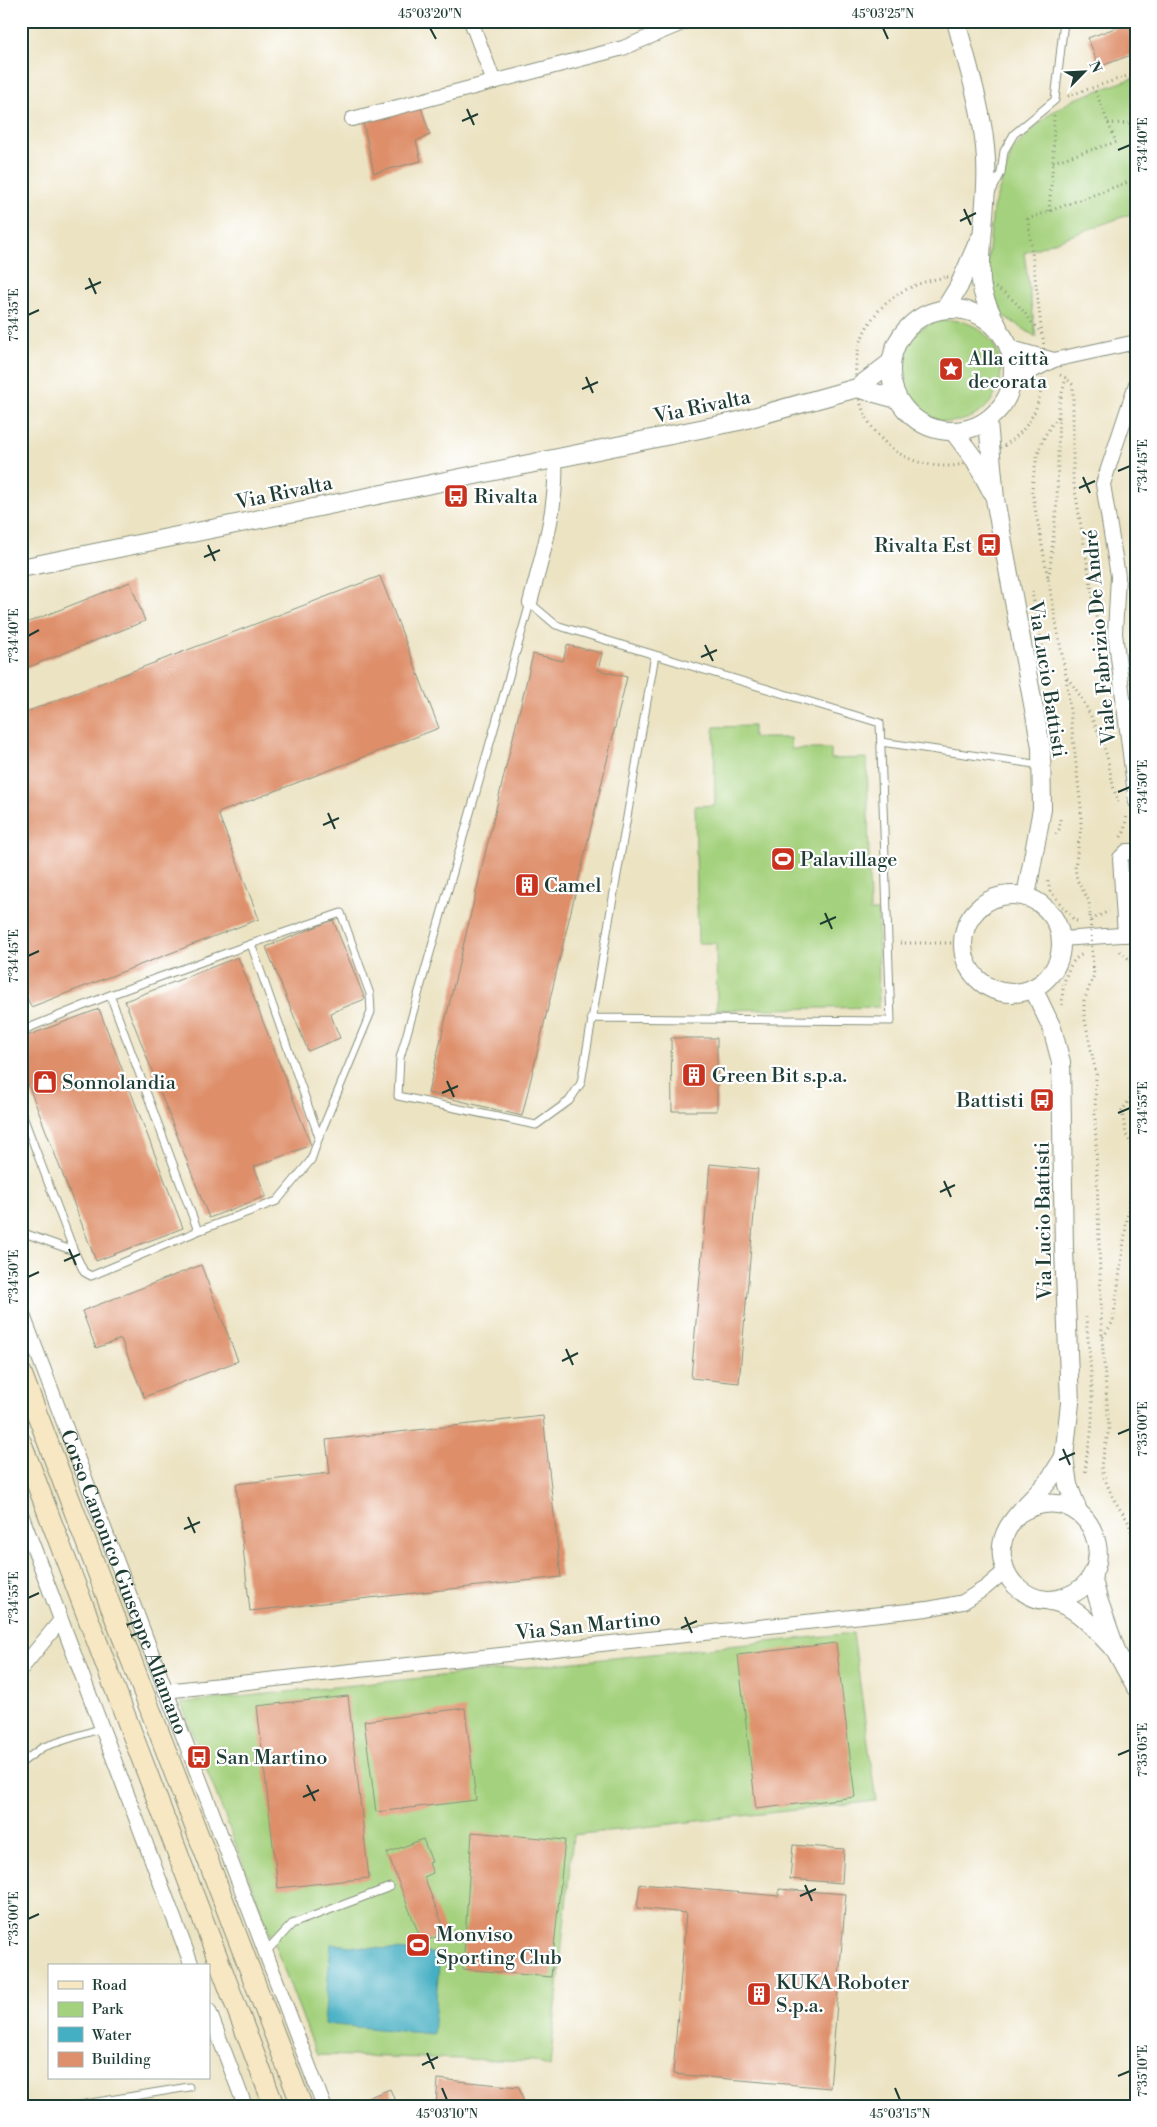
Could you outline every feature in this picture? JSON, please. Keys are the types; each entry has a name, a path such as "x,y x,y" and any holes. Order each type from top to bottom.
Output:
{"main road":[{"name":"Corso Canonico Giuseppe Allamano","path":"21,1372 302,2106"},
{"path":"21,1442 274,2106"}],"street":[{"path":"471,21 494,82"},
{"path":"352,120 623,48 688,21"},
{"path":"956,21 986,148 986,202 981,282 987,305 1005,341 1014,364 1012,381 1008,397 998,412 988,422 973,428 954,432 935,429 919,422 906,412 897,399 892,385 890,363 897,340 909,325 926,314 945,309 963,309 979,315 992,324 1005,341 1047,367"},
{"path":"945,309 953,275 983,232"},
{"path":"1012,381 1076,356 1136,342"},
{"name":"Via Rivalta","path":"21,568 739,421 857,388 890,363"},
{"name":"Viale Fabrizio De André","path":"1132,806 1115,633 1118,576 1103,484 1136,384"},
{"path":"857,388 897,399"},
{"name":"Via Lucio Battisti","path":"988,422 982,457 996,499 1041,747 1042,809 1026,896"},
{"name":"Via Lucio Battisti","path":"954,432 982,457"},
{"path":"530,603 553,511 556,482 555,459"},
{"path":"1061,939 1130,934 1120,858 1127,851 1136,851"},
{"path":"1010,895 1026,896 1038,902 1050,912 1057,924 1061,939 1057,964 1048,978 1033,988 1015,993 998,991 985,984 973,973 965,955 964,943 968,923 978,908 994,898 1010,895"},
{"name":"Via Lucio Battisti","path":"1033,988 1052,1028 1061,1062 1064,1249 1070,1403 1064,1458 1068,1485 1078,1511 1088,1521 1096,1534 1098,1548 1097,1563 1092,1576 1100,1607 1117,1653 1136,1688"},
{"name":"Corso Canonico Giuseppe Allamano","path":"21,1310 324,2106"},
{"name":"Via Lucio Battisti","path":"1064,1458 1049,1480 1008,1526 1002,1540 1001,1555 1005,1570 1013,1583 1035,1599 1064,1604 1075,1610 1117,1653"},
{"path":"1018,1514 1032,1506 1048,1502 1063,1504 1078,1511"},
{"path":"21,1514 191,1964"},
{"name":"Via San Martino","path":"165,1691 927,1609 963,1602 985,1588 1005,1570"},
{"path":"1035,1599 1054,1600 1069,1596 1082,1588 1092,1576"},
{"path":"21,1669 61,1620"},
{"path":"210,2014 244,2106"}],"lane":[{"path":"986,202 1001,173 1004,150 1014,134 1055,100 1064,21"},
{"path":"591,1018 891,1021 880,723 556,625 530,603 400,1058 398,1096 536,1124 569,1101 581,1083 591,1018 654,655"},
{"path":"881,742 1041,765"},
{"path":"21,1031 110,994 341,913 370,994 371,1012 311,1160 277,1201 198,1231 90,1276 84,1272 74,1251 21,1111"},
{"path":"251,944 319,1137"},
{"path":"110,994 198,1231"},
{"path":"21,1232 74,1251"},
{"path":"21,1763 43,1747 102,1728"},
{"path":"266,1952 292,1924 390,1887"},
{"path":"73,2106 189,2087"}],"path":[{"path":"1049,211 1055,100 1136,73"},
{"path":"1053,162 1116,142 1094,88"},
{"path":"1108,123 1136,124"},
{"path":"1042,334 1021,306 1008,294 995,286 953,275 930,279 912,285 896,294 876,313 858,346 855,373 857,388 865,415 876,431 904,455 937,465 952,466 982,457 1010,444 1026,427 1037,408 1047,367 1028,218 1136,179"},
{"path":"1049,582 1057,502 1059,404 1066,378 1076,356"},
{"path":"1058,374 1066,378 1073,385 1074,478 1099,633"},
{"path":"1058,417 1049,426 1041,445 1034,468 1032,491 1066,676 1081,808 1081,827 1075,868 1077,880 1089,901 1094,975 1084,1000 1084,1015 1096,1074 1095,1113 1102,1338 1108,1429 1101,1465 1113,1498 1128,1523 1135,1544 1132,1576 1136,1585"},
{"path":"1066,676 1076,688 1101,741 1112,785 1122,808"},
{"path":"1120,838 1124,832 1132,806"},
{"path":"1085,922 1101,916 1113,908"},
{"path":"888,943 964,943"},
{"path":"1111,951 1119,950 1131,961 1136,980"},
{"path":"1088,952 1096,952"},
{"path":"1136,1090 1122,1112 1126,1135 1136,1152"},
{"path":"1102,1338 1113,1322 1133,1175 1136,1175"}],"green space":[{"path":"1136,77 1136,212 1024,253 1036,337 996,311 987,270 993,208 1013,149 1049,114 1075,99"},
{"path":"950,320 969,324 986,335 997,352 1001,371 997,390 986,407 969,418 950,422 931,418 914,407 903,390 899,371 903,352 914,335 931,324"},
{"name":"Palavillage","path":"753,726 753,738 791,738 791,749 831,749 831,759 867,758 870,911 878,911 879,1007 717,1010 716,943 698,943 695,806 715,805 714,727"},
{"name":"Monviso Sporting Club","path":"853,1633 876,1801 573,1835 550,2067 534,2061 317,2055 181,1703"}],"water":[{"path":"331,1944 440,1954 433,2034 324,2024"}],"building":[{"path":"1125,21 1136,21 1136,53 1099,67 1088,38 1126,24"},
{"path":"421,107 430,135 416,141 421,161 374,173 363,122"},
{"path":"380,576 439,728 218,813 259,919 31,1007 21,983 21,714"},
{"path":"130,582 145,621 21,670 21,625"},
{"name":"Camel","path":"567,645 602,653 598,670 627,677 522,1116 428,1093 533,654 563,661"},
{"path":"333,920 365,999 330,1013 340,1038 308,1051 266,947"},
{"path":"238,957 311,1145 254,1167 266,1196 209,1218 125,1001"},
{"path":"99,1009 183,1228 96,1261 21,1066 21,1038"},
{"name":"Green Bit s.p.a.","path":"671,1038 717,1038 717,1111 672,1111"},
{"path":"710,1164 758,1169 739,1383 691,1378"},
{"path":"201,1265 238,1361 144,1397 121,1339 96,1348 82,1311"},
{"path":"543,1416 561,1577 250,1611 236,1484 330,1473 326,1440"},
{"path":"836,1643 855,1797 756,1809 738,1655"},
{"path":"348,1696 369,1878 278,1888 257,1706"},
{"path":"465,1708 476,1800 376,1812 364,1721"},
{"path":"472,1832 565,1840 551,1977 463,1969"},
{"path":"423,1839 432,1862 429,1863 433,1873 424,1877 446,1933 422,1942 387,1853"},
{"path":"793,1845 844,1849 842,1883 790,1879"},
{"name":"KUKA Roboter S.p.a.","path":"640,1884 779,1896 779,1889 846,1894 830,2088 673,2074 686,1913 637,1908"},
{"path":"438,2079 519,2087 525,2106 436,2106"},
{"path":"390,2089 397,2106 365,2106 362,2100"}],"place":[{"name":"Alla città decorata","path":"951,369"},
{"name":"Rivalta","path":"456,496"},
{"name":"Rivalta Est","path":"989,545"},
{"name":"Palavillage","path":"783,859"},
{"name":"Camel","path":"527,885"},
{"name":"Green Bit s.p.a.","path":"694,1075"},
{"name":"Sonnolandia","path":"45,1082"},
{"name":"Battisti","path":"1042,1100"},
{"name":"San Martino","path":"199,1757"},
{"name":"Monviso Sporting Club","path":"418,1945"},
{"name":"KUKA Roboter S.p.a.","path":"759,1994"}]}
